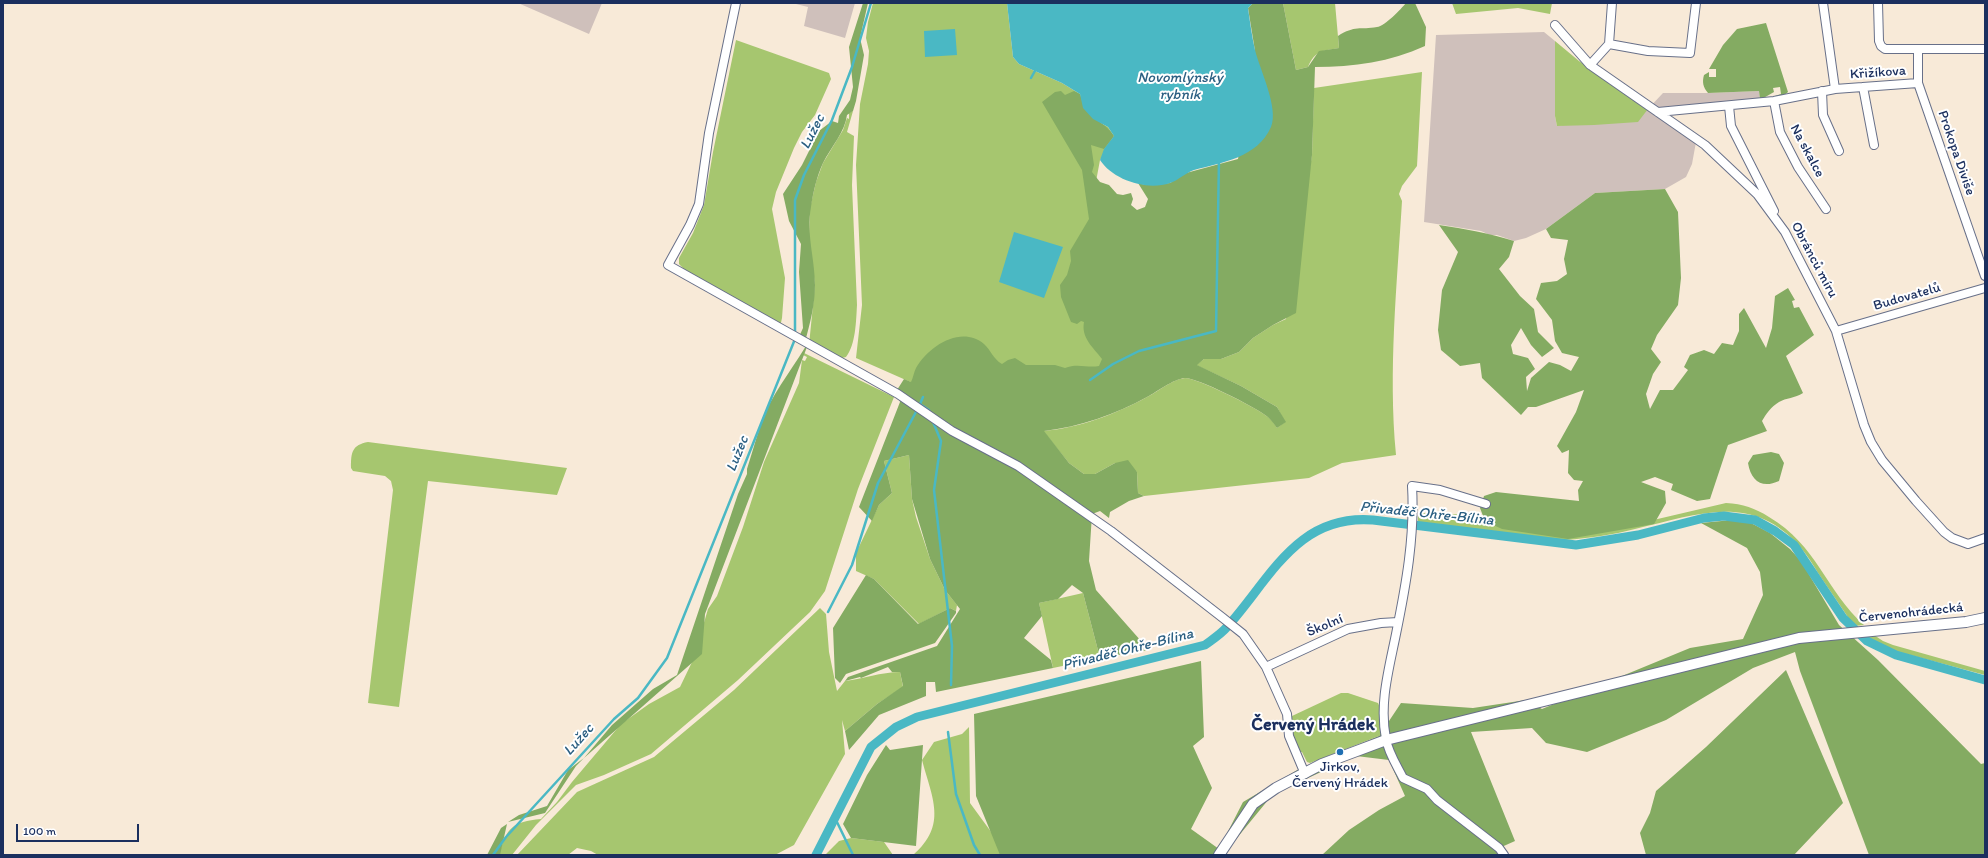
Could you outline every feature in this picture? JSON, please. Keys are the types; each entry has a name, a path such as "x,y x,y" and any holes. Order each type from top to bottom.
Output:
{"street":[{"path":"736,3 713,112 699,204 690,225 668,265 898,394 952,431 1018,466 1111,531 1223,618 1238,630 1259,654 1266,667 1287,714 1289,736 1305,774"},
{"path":"1590,65 1609,44 1612,3"},
{"path":"1609,44 1648,51 1690,54 1696,3"},
{"name":"Křižíkova","path":"1823,3 1835,89"},
{"path":"1878,3 1879,41 1881,46 1885,49 1918,49"},
{"name":"Obránců míru","path":"1555,25 1590,65 1705,145 1757,194 1776,218 1797,254 1836,331 1864,425 1871,442 1886,465 1939,527 1952,538 1968,544 1975,543 1985,538"},
{"name":"Křižíkova","path":"1658,112 1774,102 1835,89 1918,83 1918,49 1985,49"},
{"name":"Prokopa Diviše","path":"1918,83 1985,276"},
{"path":"1863,87 1874,145"},
{"name":"Na skalce","path":"1822,91 1823,115 1839,151"},
{"name":"Na skalce","path":"1774,102 1780,132 1798,167 1826,210"},
{"path":"1729,106 1731,126 1770,200 1776,218"},
{"name":"Budovatelů","path":"1836,331 1985,288"},
{"path":"1486,504 1440,490 1412,486 1414,514 1413,534 1383,701 1386,740 1403,778 1427,790 1437,800 1499,848 1504,855"},
{"name":"Červenohrádecká","path":"1219,855 1252,804 1276,788 1322,764 1386,740 1799,638 1966,622 1985,618"},
{"name":"Školní","path":"1266,667 1348,629 1398,622"}],"shaded area":[{"path":"518,3 602,3 589,34"},
{"path":"792,3 855,3 845,38 804,26 808,7"},
{"path":"1544,32 1555,41 1555,116 1557,126 1648,109 1663,93 1759,91 1760,102 1653,112 1696,142 1692,164 1686,177 1665,189 1595,193 1546,229 1526,238 1514,241 1497,235 1490,235 1481,231 1424,222 1436,35"}],"green space":[{"path":"863,3 868,3 860,38 864,55 856,101 853,111 847,115 841,133 823,163 817,179 812,201 810,237 815,275 815,292 812,314 805,342 798,339 803,328 799,272 801,244 789,221 783,194 802,165 819,131 832,121 838,123 839,116 850,100 853,87 849,47"},
{"path":"873,3 1007,3 1013,57 1019,64 1062,83 1080,94 1093,119 1108,127 1114,136 1100,160 1089,219 1115,390 933,392 856,358 862,305 856,165 860,104 868,64 869,51 866,38"},
{"path":"1253,3 1283,3 1296,70 1308,67 1319,51 1339,48 1338,36 1353,29 1380,26 1393,17 1406,3 1415,3 1426,27 1425,46 1399,56 1358,65 1315,67 1312,155 1296,313 1253,338 1239,352 1221,359 1204,359 1197,365 1241,386 1277,407 1286,422 1277,428 1267,416 1249,405 1213,387 1185,378 1165,386 1123,409 1097,419 1044,431 1069,463 1084,474 1095,474 1115,463 1128,460 1137,472 1138,493 1144,496 1129,501 1110,512 1109,518 1100,511 1092,514 1089,561 1096,590 1149,650 1100,658 1083,593 1072,585 1058,599 1039,603 1042,616 1024,638 1051,660 1053,668 936,692 935,682 926,682 926,696 879,715 849,750 845,731 877,704 903,686 900,672 892,672 888,667 861,678 845,681 848,677 937,646 960,609 945,590 930,559 912,499 909,455 884,461 892,493 879,505 872,521 859,507 900,402 897,390 904,379 911,382 916,368 929,352 946,341 956,337 975,339 984,344 996,360 1002,364 1015,358 1026,365 1055,365 1065,368 1074,366 1099,366 1102,359 1086,338 1084,333 1084,322 1081,321 1077,324 1071,322 1061,297 1060,285 1067,275 1071,261 1070,251 1089,219 1082,170 1042,102 1055,92 1061,91 1065,95 1074,91 1080,94 1083,104 1091,115 1104,125 1114,136 1104,149 1091,145 1094,165 1092,172 1100,182 1109,185 1117,194 1123,195 1131,193 1133,199 1131,205 1137,210 1145,207 1148,199 1138,183 1146,185 1170,183 1186,173 1238,159 1255,51 1248,8"},
{"path":"1283,3 1335,3 1339,48 1320,52 1314,57 1308,67 1296,70"},
{"path":"1452,3 1552,3 1550,14 1518,8 1456,14"},
{"path":"1766,23 1788,92 1776,100 1775,96 1781,94 1780,87 1773,88 1774,92 1760,100 1759,91 1708,93 1703,84 1704,75 1709,72 1709,77 1716,77 1716,69 1709,69 1723,45 1737,29"},
{"path":"736,40 829,73 831,79 815,115 802,132 794,148 776,192 772,209 785,278 780,327 691,276 679,264 679,258 693,233 704,205 713,152"},
{"path":"1555,41 1579,61 1648,109 1638,122 1557,126 1555,116"},
{"path":"1422,72 1417,166 1402,186 1399,194 1402,201 1393,359 1396,455 1342,463 1309,478 1144,496 1138,493 1137,472 1115,463 1095,474 1084,474 1069,463 1043,431 1070,427 1097,419 1135,403 1170,383 1185,378 1212,387 1238,399 1267,416 1277,428 1285,422 1277,407 1241,386 1196,365 1204,359 1221,359 1239,352 1253,338 1273,325 1286,319 1312,155 1314,88"},
{"path":"853,111 847,132 854,136 852,185 857,305 855,332 852,346 846,357 838,359 809,345 815,285 809,237 810,208 816,182 823,163 843,130 847,118 849,119 849,113"},
{"path":"1665,189 1678,212 1681,278 1678,305 1657,335 1651,349 1661,362 1653,374 1646,394 1650,409 1660,390 1673,390 1688,370 1684,367 1690,355 1704,350 1714,354 1722,343 1733,345 1739,331 1739,314 1744,308 1766,348 1772,328 1775,296 1788,288 1795,300 1792,301 1794,308 1799,307 1814,335 1786,356 1803,393 1782,401 1771,408 1762,421 1767,431 1728,445 1710,499 1697,501 1671,490 1673,484 1655,477 1641,482 1665,491 1666,503 1654,524 1568,539 1502,529 1485,521 1480,508 1484,496 1496,492 1579,501 1578,490 1583,481 1574,480 1568,473 1569,450 1562,453 1557,446 1576,412 1584,390 1536,407 1528,407 1521,415 1482,378 1480,363 1460,366 1441,350 1438,330 1442,290 1458,252 1439,225 1514,241 1509,257 1499,269 1520,296 1534,309 1538,332 1554,348 1542,357 1531,345 1521,328 1511,345 1513,354 1528,358 1535,369 1526,377 1527,391 1531,378 1549,362 1560,365 1571,371 1579,357 1562,353 1555,341 1552,320 1536,299 1541,283 1557,281 1567,274 1564,259 1568,240 1551,238 1546,229 1595,193"},
{"path":"810,339 705,614 702,654 584,758 612,725 653,689 677,675 738,494 747,474 747,469 765,413 775,394"},
{"path":"804,353 894,397 858,489 825,591 810,612 738,680 651,754 604,775 576,785 536,825 512,855 499,855 508,832 517,824 541,819 557,802 621,724 649,704 680,687 693,660 708,609 717,596 743,527 764,462 799,383 802,360 805,361 807,357 803,355"},
{"path":"368,442 567,468 557,495 428,481 399,707 368,703 393,490 391,481 385,476 353,471 351,468 351,458 354,450 359,445"},
{"path":"1771,452 1779,454 1784,463 1779,481 1763,484 1758,482 1752,475 1748,463 1753,455"},
{"path":"909,455 912,499 916,517 930,559 945,590 957,605 956,611 950,608 919,624 874,579 856,571 856,553 879,505 892,493 884,461"},
{"path":"1726,503 1743,505 1759,511 1785,528 1799,541 1840,598 1864,625 1854,626 1806,554 1782,530 1763,519 1743,513 1723,512 1702,514 1618,533 1566,540 1418,523 1418,513 1476,515 1500,519 1632,525"},
{"path":"1732,520 1751,523 1770,533 1790,549 1801,561 1839,625 1878,660 1981,764 1985,763 1985,855 1869,855 1800,671 1795,652 1753,668 1666,720 1587,752 1546,743 1532,728 1471,732 1515,841 1497,849 1500,855 1322,855 1349,830 1379,810 1405,796 1389,760 1356,756 1273,794 1223,855 1000,855 976,796 974,714 1201,661 1204,737 1193,746 1212,788 1191,829 1219,849 1243,802 1299,769 1379,736 1401,703 1473,708 1526,700 1542,709 1690,648 1743,639 1763,595 1760,572 1747,548 1701,523"},
{"path":"866,575 874,579 918,624 950,608 956,611 956,613 935,643 846,674 840,683 835,678 833,628"},
{"path":"1083,593 1100,658 1053,668 1039,603"},
{"path":"820,608 826,614 829,652 837,691 845,681 893,672 900,672 903,687 877,704 845,731 842,720 845,754 794,845 775,855 598,855 591,851 577,848 568,855 517,855 577,792 654,757 734,690"},
{"path":"1874,635 1893,645 1985,671 1985,675 1895,651 1866,637"},
{"path":"1786,670 1843,803 1794,855 1646,855 1640,833 1650,813 1656,791 1706,747"},
{"path":"1341,693 1348,693 1378,703 1380,710 1381,733 1379,736 1310,763 1307,762 1302,752 1300,752 1293,735 1291,725 1292,716"},
{"path":"969,727 970,803 997,840 1004,855 913,855 924,844 931,833 934,822 933,799 922,760 934,742 962,734"},
{"path":"886,745 890,750 923,745 916,846 851,838 843,824 867,775"},
{"path":"584,758 576,766 545,813 508,822 519,815 547,806 568,770"},
{"path":"507,824 500,855 487,855 501,828"},
{"path":"851,838 884,842 893,855 825,855 839,841"}],"water":[{"name":"Novomlýnský rybník","path":"1007,3 1253,3 1248,8 1255,50 1268,89 1273,110 1271,127 1257,146 1248,152 1227,161 1194,170 1170,183 1151,186 1141,185 1122,178 1113,173 1100,160 1104,149 1114,136 1108,127 1093,119 1083,108 1080,94 1062,83 1019,64 1013,57"},
{"path":"955,29 957,55 925,57 924,31"},
{"path":"1014,232 1063,247 1044,298 999,282"}],"waterway":[{"name":"Lužec","path":"795,334 795,200 804,175 832,120 852,67 871,3"},
{"path":"1031,78 1036,69"},
{"path":"1090,380 1113,364 1139,351 1216,331 1219,160"},
{"name":"Lužec","path":"493,855 506,837 614,719 638,698 667,658 795,339"},
{"path":"923,397 920,404 929,410 930,414"},
{"path":"828,612 852,565 878,483 917,410"},
{"path":"933,422 941,441 934,490 952,646 951,685"},
{"name":"Přivaděč Ohře-Bílina","path":"816,855 871,747 896,727 917,717 1205,645 1227,627 1272,570 1305,538 1324,527 1347,521 1373,520 1576,545 1638,535 1704,518 1724,516 1755,520 1775,531 1794,545 1843,618 1867,641 1896,655 1985,680"},
{"path":"948,732 956,794 974,845 980,855"},
{"path":"835,818 853,855"}],"place":[{"name":"Jirkov, Červený Hrádek","path":"1340,752"}],"district":[{"name":"Červený Hrádek","path":"1313,725"}]}
